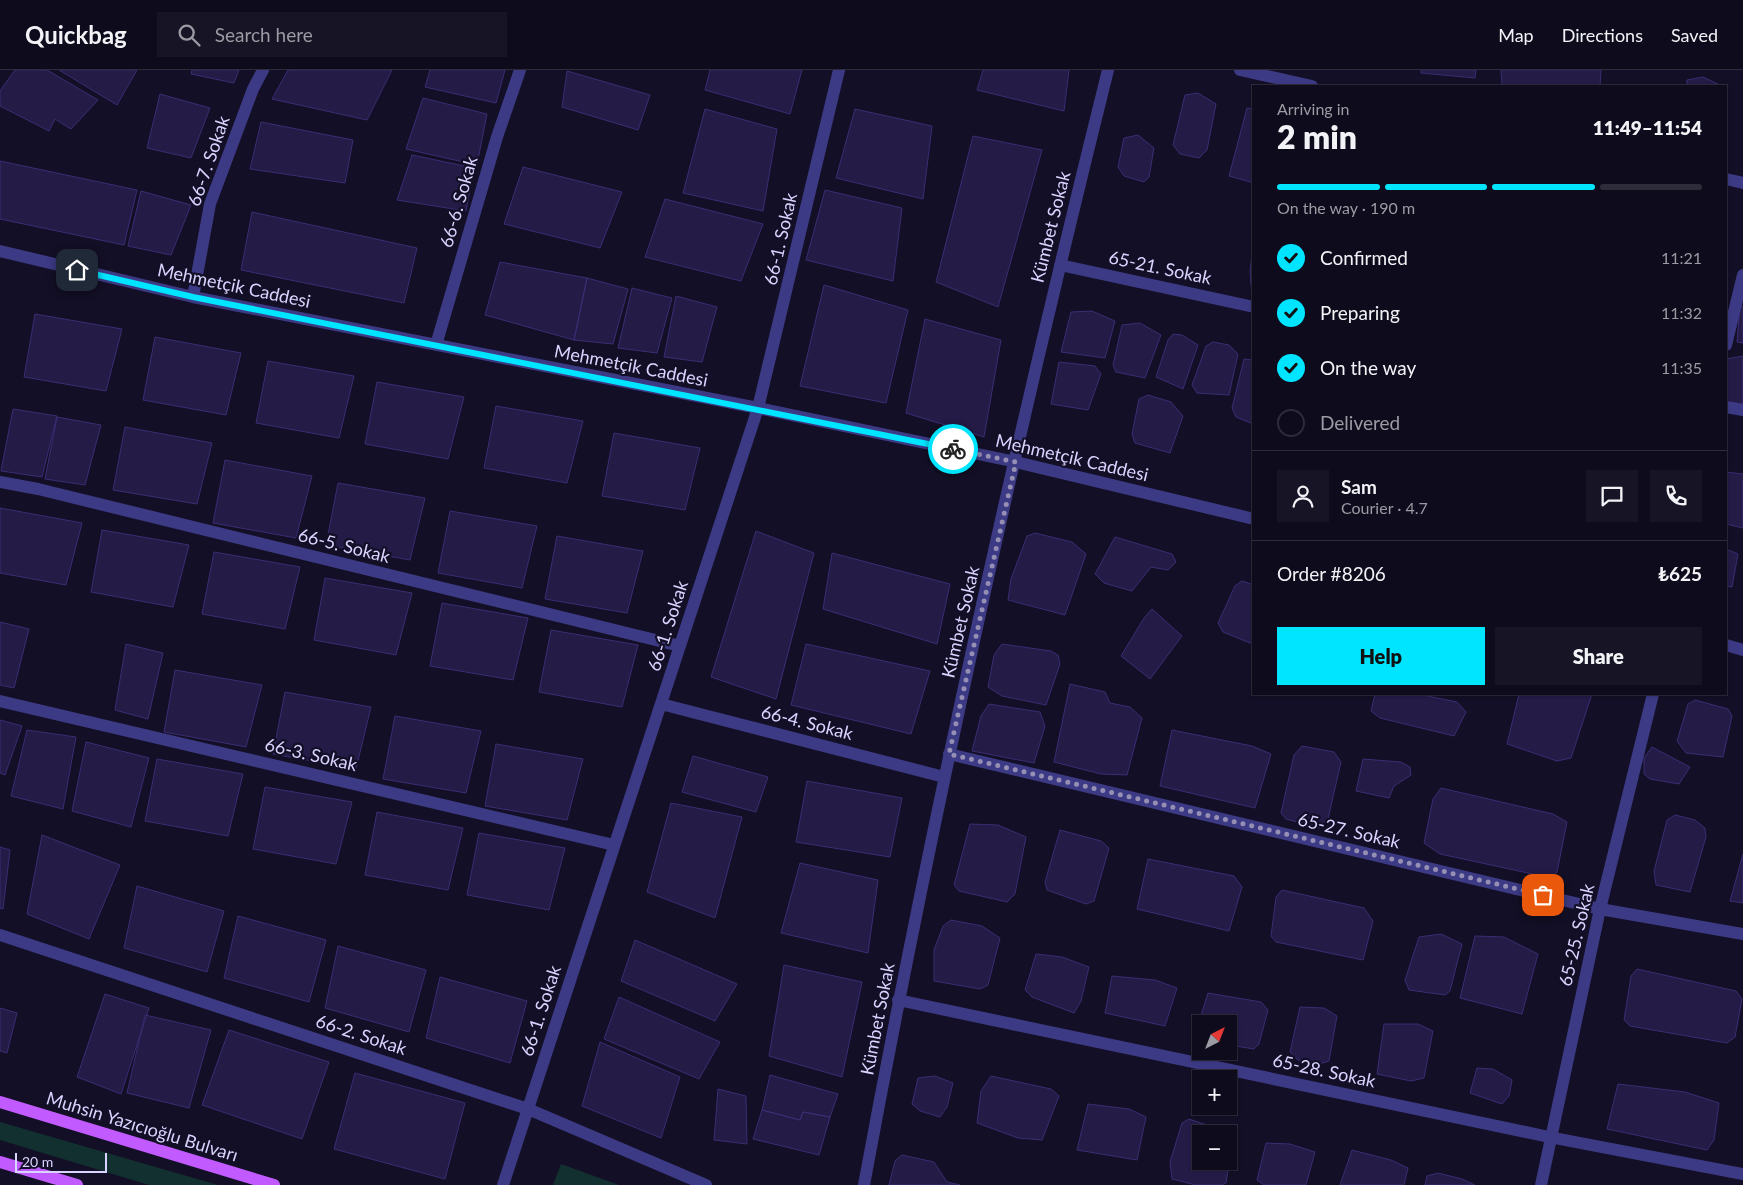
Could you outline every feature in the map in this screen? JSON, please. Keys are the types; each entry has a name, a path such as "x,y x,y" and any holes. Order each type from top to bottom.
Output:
{"main road":[{"name":"Muhsin Yazıcıoğlu Bulvarı","path":"0,1102 274,1185"},
{"path":"0,1162 77,1185"}],"street":[{"name":"66-7. Sokak","path":"193,297 210,204 253,89 263,70"},
{"name":"66-6. Sokak","path":"436,345 497,137 520,70"},
{"name":"66-1. Sokak","path":"503,1185 758,408 839,70"},
{"name":"Kümbet Sokak","path":"864,1185 898,1000 949,754 1060,264 1108,70"},
{"path":"1240,70 1308,85"},
{"path":"1727,180 1743,183"},
{"name":"Mehmetçik Caddesi","path":"0,252 193,297 758,408 1016,462 1252,519"},
{"name":"65-21. Sokak","path":"1060,264 1252,306"},
{"path":"1727,341 1743,275"},
{"path":"1727,408 1743,410"},
{"name":"66-5. Sokak","path":"0,482 38,489 680,646"},
{"path":"1727,645 1743,650"},
{"name":"65-25. Sokak","path":"1541,1185 1549,1137 1600,909 1652,695"},
{"name":"66-3. Sokak","path":"0,701 614,845"},
{"name":"66-4. Sokak","path":"661,704 944,777"},
{"name":"65-27. Sokak","path":"949,754 1600,909 1743,934"},
{"name":"66-2. Sokak","path":"0,935 528,1108 706,1185"},
{"name":"65-28. Sokak","path":"898,1000 1549,1137 1743,1174"}],"green space":[{"path":"0,1122 218,1185 149,1185 0,1140"},
{"path":"561,1164 619,1185 553,1185"}],"building":[{"path":"15,70 47,70 98,100 71,129 55,119 49,131 0,106 0,91"},
{"path":"59,70 137,70 117,105"},
{"path":"192,70 239,70 234,83 191,74"},
{"path":"288,70 392,70 367,120 272,99"},
{"path":"430,70 505,70 496,103 425,87"},
{"path":"710,70 802,70 790,114 705,90"},
{"path":"983,70 1069,70 1064,111 977,90"},
{"path":"1421,70 1476,70 1475,78 1421,73"},
{"path":"1501,70 1601,70 1600,85 1502,85"},
{"path":"567,71 650,95 638,130 562,107"},
{"path":"1703,77 1720,85 1687,85 1687,80"},
{"path":"1198,93 1216,104 1207,150 1199,158 1180,154 1173,145 1185,95"},
{"path":"160,94 210,108 191,158 147,148"},
{"path":"423,98 487,114 477,165 406,149"},
{"path":"1247,108 1252,109 1252,182 1229,176"},
{"path":"705,109 777,129 763,211 683,193"},
{"path":"855,109 932,126 923,199 836,178"},
{"path":"261,122 353,140 345,183 250,169"},
{"path":"1138,135 1154,148 1149,177 1144,182 1124,176 1118,167 1124,138"},
{"path":"973,136 1042,150 998,307 936,282"},
{"path":"412,155 474,168 466,211 397,200"},
{"path":"0,161 137,190 124,245 0,219"},
{"path":"523,167 622,192 600,248 504,224"},
{"path":"825,190 902,208 893,281 806,260"},
{"path":"141,191 191,205 171,255 128,246"},
{"path":"665,199 763,224 741,281 645,257"},
{"path":"252,212 417,248 404,303 241,270"},
{"path":"1252,254 1252,286 1250,271"},
{"path":"500,262 587,278 574,340 485,315"},
{"path":"587,278 628,289 613,344 574,340"},
{"path":"824,285 908,310 886,403 800,386"},
{"path":"632,288 672,298 657,353 618,348"},
{"path":"676,296 717,307 702,362 664,357"},
{"path":"1740,306 1743,306 1743,343 1737,342"},
{"path":"1092,311 1115,321 1105,358 1061,352 1071,312"},
{"path":"35,314 122,329 106,391 24,377"},
{"path":"925,319 1001,340 984,437 906,413"},
{"path":"1140,323 1161,335 1145,378 1116,372 1113,365 1122,325"},
{"path":"1173,334 1182,335 1198,345 1183,389 1156,377 1168,340"},
{"path":"155,337 241,353 226,415 143,400"},
{"path":"1213,342 1229,345 1238,354 1229,395 1197,393 1192,385 1206,346"},
{"path":"1743,356 1743,404 1727,401 1727,359"},
{"path":"1244,359 1252,360 1252,424 1236,417 1232,408"},
{"path":"268,361 354,376 339,438 256,423"},
{"path":"1059,362 1095,366 1101,374 1088,410 1051,404"},
{"path":"377,382 464,397 448,459 365,444"},
{"path":"1148,395 1171,402 1183,416 1170,453 1135,443 1132,434 1139,399"},
{"path":"496,406 583,421 567,483 484,468"},
{"path":"13,409 57,416 42,477 1,471"},
{"path":"57,417 101,425 85,485 45,479"},
{"path":"125,427 212,443 197,504 113,490"},
{"path":"614,433 700,448 685,510 602,496"},
{"path":"225,460 312,476 296,538 213,523"},
{"path":"1727,472 1743,474 1743,528 1727,524"},
{"path":"338,483 425,498 410,560 326,545"},
{"path":"0,508 82,523 66,585 0,573"},
{"path":"450,511 537,526 522,588 438,573"},
{"path":"102,530 189,545 173,607 91,592"},
{"path":"756,531 814,553 776,699 711,677"},
{"path":"1035,533 1072,542 1086,554 1065,615 1008,600 1011,579 1027,536"},
{"path":"557,536 643,551 627,613 545,599"},
{"path":"1115,537 1172,554 1176,562 1168,570 1151,567 1132,591 1104,583 1095,574"},
{"path":"1727,549 1738,554 1732,587 1727,586"},
{"path":"214,552 300,567 285,629 202,614"},
{"path":"832,553 950,584 937,644 823,609"},
{"path":"325,578 412,593 396,655 314,640"},
{"path":"1242,581 1252,584 1252,642 1250,643 1223,632 1218,623 1235,586"},
{"path":"442,603 528,618 513,680 430,666"},
{"path":"1152,609 1182,636 1150,679 1121,656 1144,618"},
{"path":"0,622 29,629 14,688 0,685"},
{"path":"551,630 638,645 622,707 539,692"},
{"path":"126,644 163,653 148,719 115,710"},
{"path":"806,644 930,671 911,734 791,705"},
{"path":"1002,644 1051,651 1058,655 1060,664 1046,705 1002,696 988,687 994,655"},
{"path":"175,670 262,685 246,747 164,732"},
{"path":"1070,684 1105,692 1110,703 1130,707 1142,718 1127,775 1101,774 1054,762"},
{"path":"285,692 371,707 356,769 273,754"},
{"path":"1375,695 1423,695 1457,702 1466,712 1454,736 1380,718 1371,711"},
{"path":"1519,695 1592,695 1571,758 1557,761 1507,744"},
{"path":"1695,700 1728,709 1732,716 1723,757 1686,753 1677,741 1688,704"},
{"path":"989,704 1040,712 1045,726 1034,763 972,751 981,716"},
{"path":"395,716 481,731 466,793 383,779"},
{"path":"0,720 22,726 5,775 0,773"},
{"path":"27,730 76,737 63,809 11,796"},
{"path":"1172,730 1252,746 1271,754 1255,808 1160,786"},
{"path":"86,742 149,758 131,827 72,811"},
{"path":"496,744 583,759 567,820 485,806"},
{"path":"1302,746 1334,752 1341,762 1328,819 1319,828 1286,819 1281,813 1294,755"},
{"path":"1652,747 1690,767 1679,784 1650,779 1644,774 1644,758"},
{"path":"693,756 768,777 756,812 682,792"},
{"path":"157,759 243,774 228,836 145,821"},
{"path":"1363,759 1401,762 1410,767 1411,775 1394,786 1389,798 1356,791"},
{"path":"807,781 902,798 890,857 796,842"},
{"path":"265,787 352,802 336,864 253,849"},
{"path":"1441,788 1553,814 1567,822 1557,872 1551,878 1440,854 1424,843 1433,799"},
{"path":"671,803 742,817 715,918 647,892"},
{"path":"377,812 463,828 448,890 365,875"},
{"path":"1675,815 1695,820 1705,828 1706,837 1690,892 1656,885 1654,871 1667,820"},
{"path":"970,824 998,825 1026,837 1015,894 1007,902 959,891 954,885"},
{"path":"1060,830 1101,841 1109,848 1094,901 1086,904 1047,890 1045,882"},
{"path":"479,833 565,848 549,910 467,895"},
{"path":"42,835 120,865 89,939 27,914"},
{"path":"0,847 10,850 3,909 0,908"},
{"path":"1743,854 1743,903 1730,901"},
{"path":"1148,859 1234,876 1242,887 1229,931 1137,909"},
{"path":"800,863 878,880 868,953 781,933"},
{"path":"137,886 224,911 207,972 124,948"},
{"path":"1282,890 1364,908 1373,921 1363,960 1276,942 1271,936 1276,897"},
{"path":"238,916 326,940 309,1002 224,978"},
{"path":"951,920 982,926 1000,938 988,985 980,989 934,981 934,950 943,926"},
{"path":"1441,934 1462,944 1450,991 1445,995 1409,990 1405,980 1419,937"},
{"path":"1475,936 1504,937 1538,954 1522,1014 1460,998"},
{"path":"635,940 737,984 715,1021 621,981"},
{"path":"338,946 426,970 409,1032 325,1008"},
{"path":"1036,954 1062,957 1089,967 1081,1001 1074,1013 1032,997 1025,990"},
{"path":"784,965 862,982 842,1077 769,1056"},
{"path":"1637,969 1736,991 1742,999 1735,1037 1727,1043 1630,1026 1624,1020 1631,976"},
{"path":"1112,976 1155,980 1177,988 1165,1026 1105,1013"},
{"path":"440,977 527,1001 510,1063 426,1038"},
{"path":"1208,993 1261,1002 1268,1010 1259,1044 1254,1049 1238,1046 1238,1015 1201,1015"},
{"path":"105,994 149,1008 121,1094 77,1077"},
{"path":"619,997 720,1042 699,1079 604,1039"},
{"path":"1300,1007 1324,1008 1337,1016 1329,1061 1316,1065 1298,1060 1290,1052"},
{"path":"0,1008 17,1013 7,1053 0,1051"},
{"path":"145,1015 211,1030 189,1108 127,1093"},
{"path":"1384,1024 1418,1024 1433,1031 1424,1078 1411,1081 1377,1074"},
{"path":"229,1030 329,1062 302,1139 202,1105"},
{"path":"600,1042 680,1077 661,1138 582,1106"},
{"path":"1477,1068 1493,1069 1512,1080 1509,1096 1502,1104 1470,1093"},
{"path":"355,1073 465,1103 445,1179 334,1149"},
{"path":"770,1075 838,1094 830,1117 803,1112 800,1120 762,1110"},
{"path":"935,1076 953,1083 947,1107 940,1117 920,1111 912,1104 918,1078"},
{"path":"991,1076 1051,1089 1059,1096 1042,1140 1018,1138 977,1123 981,1091"},
{"path":"1618,1084 1685,1092 1719,1103 1714,1140 1707,1150 1607,1129"},
{"path":"718,1089 746,1096 747,1144 714,1140"},
{"path":"1088,1104 1129,1109 1146,1117 1137,1160 1077,1150"},
{"path":"762,1110 800,1120 803,1112 830,1117 819,1155 753,1139"},
{"path":"1189,1119 1207,1125 1192,1125 1192,1170 1228,1170 1226,1183 1222,1185 1196,1185 1172,1179 1170,1162 1182,1123"},
{"path":"1266,1143 1290,1144 1315,1152 1306,1185 1264,1185 1257,1180"},
{"path":"1352,1150 1391,1160 1408,1168 1404,1185 1340,1185"},
{"path":"902,1155 934,1162 947,1182 960,1185 889,1185 895,1161"},
{"path":"1438,1173 1462,1179 1475,1185 1425,1185 1427,1176"}],"way so far":[{"path":"953,449 1016,462 949,754 1543,895"}],"route":[{"path":"77,270 193,297 758,408 953,449"}]}
